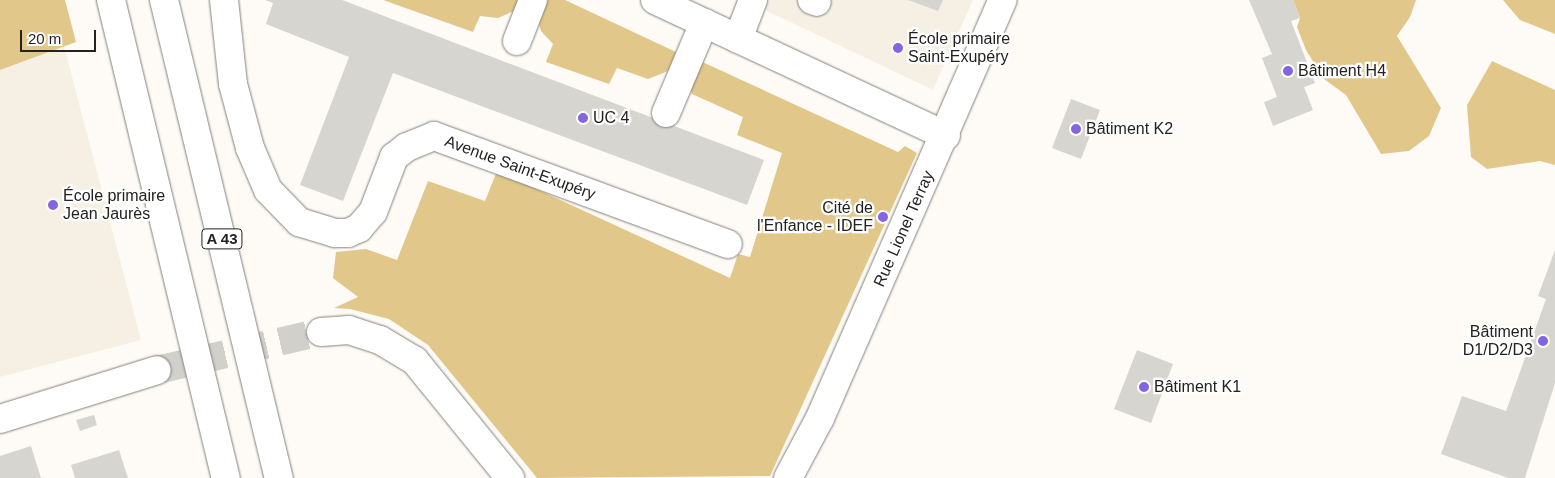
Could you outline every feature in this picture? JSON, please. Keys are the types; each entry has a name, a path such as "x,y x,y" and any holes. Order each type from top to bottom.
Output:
{"main road":[{"path":"111,0 226,478"},
{"name":"A 43","path":"164,0 279,478"},
{"name":"Avenue Saint-Exupéry","path":"224,0 233,84 250,148 268,190 300,222 335,233 348,233 359,228 373,212 394,158 407,147 434,136 728,244"},
{"path":"517,41 533,0"},
{"path":"655,0 946,136"},
{"path":"738,39 753,0"},
{"name":"Rue Lionel Terray","path":"795,470 946,136 1003,0"},
{"path":"666,113 704,23"},
{"path":"321,332 349,330 380,340 415,360 510,478"},
{"path":"0,419 157,370"}],"shaded area":[{"path":"0,0 65,0 76,42 0,70"},
{"path":"383,0 522,0 516,10 498,18 480,16 473,32"},
{"path":"545,0 565,0 676,52 668,71 648,79 617,68 609,84 546,62 553,44 541,31 539,24"},
{"name":"École primaire Saint-Exupéry","path":"744,0 973,0 933,90"},
{"path":"1293,0 1416,0 1410,17 1397,36 1441,108 1429,136 1409,151 1381,154 1346,95 1324,79 1306,50 1297,27 1300,18"},
{"path":"1503,0 1555,0 1555,34 1520,20"},
{"name":"École primaire Jean Jaurès","path":"64,46 141,340 0,377 0,70"},
{"path":"698,60 898,152 905,146 917,153 770,476 537,478 428,345 389,319 350,309 334,308 358,297 333,278 336,252 366,249 397,260 428,181 485,201 497,171 730,278 738,254 750,257 782,153 737,135 743,117 692,94 689,86"},
{"path":"1492,61 1555,90 1555,165 1540,161 1487,169 1471,157 1467,105"}],"building":[{"name":"UC 4","path":"265,0 342,0 764,160 747,205 393,73 343,201 300,185 349,57 266,24 273,3"},
{"path":"908,0 943,0 938,11"},
{"name":"Bâtiment H4","path":"1249,0 1293,0 1300,18 1291,21 1315,83 1304,87 1313,110 1273,126 1264,102 1277,97 1262,58 1272,54"},
{"name":"Bâtiment K2","path":"1071,99 1100,110 1081,159 1052,148"},
{"name":"Bâtiment D1/D2/D3","path":"1555,250 1555,383 1525,478 1508,478 1441,454 1462,396 1506,411 1546,299 1538,296"},
{"name":"Bâtiment K1","path":"1137,350 1173,364 1151,423 1114,409"},
{"path":"94,415 97,425 80,431 76,420"},
{"path":"31,446 41,478 0,478 0,456"},
{"path":"119,450 128,478 75,478 71,465"}],"tunnel":[{"path":"157,370 321,332"}],"place":[{"name":"École primaire Saint-Exupéry","path":"898,48"},
{"name":"Bâtiment H4","path":"1288,71"},
{"name":"UC 4","path":"583,118"},
{"name":"Bâtiment K2","path":"1076,129"},
{"name":"École primaire Jean Jaurès","path":"53,205"},
{"name":"Cité de l'Enfance - IDEF","path":"883,217"},
{"name":"Bâtiment D1/D2/D3","path":"1543,341"},
{"name":"Bâtiment K1","path":"1144,387"}]}
